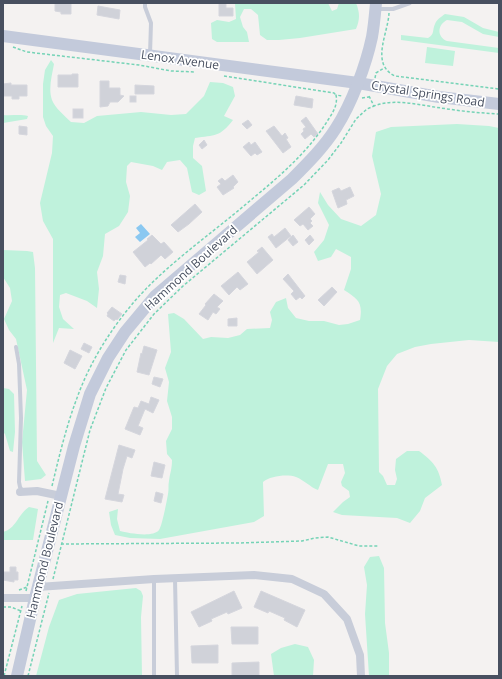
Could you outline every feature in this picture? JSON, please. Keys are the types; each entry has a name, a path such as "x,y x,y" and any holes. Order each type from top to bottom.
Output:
{"street":[{"name":"Hammond Boulevard","path":"17,676 31,592 55,544 56,494 74,446 90,394 108,358 125,332 155,296 292,179 312,160 336,128 358,83 372,36 376,6"},
{"name":"Lenox Avenue","path":"5,41 150,56 358,83"},
{"name":"Crystal Springs Road","path":"358,83 439,97 499,104"},
{"path":"21,492 37,490 56,494"},
{"path":"3,598 51,586 254,575 292,579 324,594 347,619 360,655 360,676"}],"lane":[{"path":"145,3 151,23 150,56"},
{"path":"376,6 389,9 410,3"},
{"path":"16,347 19,364 21,418 19,482 21,492"},
{"path":"176,579 177,676"},
{"path":"154,580 154,676"}],"path":[{"path":"389,9 382,60 384,68 389,73 395,76 499,89"},
{"path":"5,41 27,52 172,70 201,72"},
{"path":"220,75 334,93 336,95 364,98 369,97"},
{"path":"4,676 21,611 31,592 56,494 77,398 90,367 118,322 134,302 168,268 267,187 306,150 324,126 336,106 336,95"},
{"path":"28,676 51,586 55,544 97,408 114,370 140,331 154,314 183,286 304,185 328,160 356,119 367,109 374,106"},
{"path":"55,544 302,541 316,538 328,538 359,546 378,546"},
{"path":"14,590 31,592"},
{"path":"3,607 11,607 21,611"}],"green space":[{"path":"235,3 328,3 332,11 337,9 339,3 356,3 359,19 356,29 300,38 267,40 260,35 258,15 251,9 244,9 240,17 243,27 247,32 249,42 217,42 212,39 211,23 217,20 229,22 236,19"},
{"path":"445,14 464,17 483,28 499,32 499,37 483,34 462,22 447,20 441,25 441,37 447,41 499,48 499,53 401,40 401,35 428,38 439,18"},
{"path":"427,47 455,51 453,66 425,63"},
{"path":"51,60 54,64 50,87 52,100 58,109 71,122 84,123 97,116 141,112 171,115 186,114 204,96 210,82 223,83 233,87 235,96 224,116 233,120 228,126 217,134 195,138 193,158 202,166 206,191 199,195 192,192 187,168 180,160 167,162 162,170 153,166 131,162 127,166 126,182 130,196 128,212 119,226 105,234 103,256 97,272 99,289 97,308 87,301 66,293 60,295 59,307 63,319 74,329 59,328 53,343 53,239 43,221 40,203 52,153 53,136 46,126 43,117 43,84 45,70"},
{"path":"3,115 28,116 27,119 3,123"},
{"path":"457,124 499,128 499,342 469,340 415,347 397,354 387,366 378,389 379,472 383,476 387,485 395,485 397,479 395,470 396,459 407,451 419,451 435,465 442,485 425,498 420,511 410,523 397,518 342,515 333,512 350,497 349,491 342,486 341,482 345,473 343,464 328,464 318,490 299,478 292,476 274,477 263,482 264,516 254,522 160,539 130,538 115,535 111,525 109,512 118,509 117,519 120,531 134,534 152,534 156,532 160,528 163,518 172,460 167,454 166,441 172,429 172,417 167,401 169,382 165,368 171,352 168,314 174,313 184,319 203,339 211,337 228,338 240,335 247,329 270,328 272,320 270,312 276,302 286,298 288,308 296,318 309,321 324,321 339,325 360,320 360,305 353,296 344,290 351,269 351,257 336,249 331,257 318,261 314,252 324,240 329,225 318,203 320,192 328,205 341,219 361,226 376,215 381,194 372,156 376,132 391,127"},
{"path":"3,250 33,252 35,268 37,461 46,475 41,479 25,481 22,442 27,390 16,339 9,330 4,319 12,301 10,288 3,277"},
{"path":"3,388 9,389 14,394 15,432 13,452 10,451 3,432"},
{"path":"29,507 38,509 33,540 3,540 3,532 11,528 22,513"},
{"path":"379,556 384,568 385,623 389,653 389,676 369,676 365,614 367,585 364,567 370,557"},
{"path":"136,588 141,591 143,596 141,617 142,676 36,676 49,627 59,600 77,594"},
{"path":"295,644 308,647 314,660 313,676 274,676 271,654 281,648"}],"water":[{"path":"141,224 150,234 140,242 135,237 140,233 136,228"}],"building":[{"path":"55,3 71,4 71,14 61,14 61,12 55,11"},
{"path":"219,3 226,3 226,8 233,8 233,16 219,16"},
{"path":"98,6 120,10 119,19 97,15"},
{"path":"78,74 78,87 58,87 58,75"},
{"path":"100,81 109,81 109,88 120,88 120,95 124,96 118,102 110,102 108,106 100,107"},
{"path":"11,83 11,85 27,85 27,96 19,96 19,99 12,99 12,96 3,96 3,84"},
{"path":"135,85 154,86 154,94 135,94"},
{"path":"130,96 136,96 136,102 130,102"},
{"path":"296,96 313,99 312,108 294,105"},
{"path":"73,109 83,109 83,118 73,118"},
{"path":"306,117 318,134 314,137 311,134 305,139 301,134 304,131 303,129 306,127 301,121"},
{"path":"248,120 252,125 247,129 242,124"},
{"path":"19,126 27,127 27,135 19,134"},
{"path":"274,126 282,136 285,133 288,138 286,139 291,147 283,153 266,131"},
{"path":"204,140 207,145 202,149 199,145"},
{"path":"249,142 251,145 255,142 262,152 257,155 255,153 251,156 243,147"},
{"path":"233,175 238,182 233,187 234,188 223,195 217,187 221,184 218,181 222,178 225,181"},
{"path":"350,187 354,196 346,200 347,204 338,208 332,191 339,188 341,191"},
{"path":"195,204 202,212 178,232 171,225"},
{"path":"309,207 315,214 310,219 312,221 310,223 313,226 308,230 303,224 300,226 294,220"},
{"path":"285,228 291,236 276,248 268,237 272,234 274,237"},
{"path":"152,235 161,244 164,242 173,252 165,259 161,255 145,267 133,252"},
{"path":"293,235 298,242 293,246 288,240"},
{"path":"310,235 314,240 309,245 305,240"},
{"path":"262,247 273,260 257,274 247,262 259,252 257,251"},
{"path":"238,272 248,284 240,290 237,287 229,295 221,286"},
{"path":"288,274 305,296 302,299 300,297 296,300 291,294 294,291 283,279"},
{"path":"120,275 126,276 125,284 118,282"},
{"path":"332,287 337,292 324,306 318,300"},
{"path":"214,294 223,301 217,307 220,309 216,314 213,312 208,320 199,314"},
{"path":"112,307 122,314 117,320 116,319 114,321 107,316 107,313"},
{"path":"237,318 237,326 228,326 228,319"},
{"path":"84,343 92,347 89,353 81,349"},
{"path":"144,346 157,350 149,375 137,372"},
{"path":"70,350 82,356 75,369 64,363"},
{"path":"154,377 163,379 160,387 152,384"},
{"path":"151,397 159,400 153,413 145,409 138,426 143,428 140,435 125,429 134,407 138,408 141,401 149,404"},
{"path":"119,445 135,450 132,458 127,456 123,469 118,494 124,495 122,502 105,499"},
{"path":"154,462 165,465 162,478 151,476"},
{"path":"156,492 163,494 161,503 154,501"},
{"path":"10,567 16,567 16,572 18,572 18,580 14,580 14,582 3,580 3,572 10,572"},
{"path":"234,591 242,608 228,614 227,612 211,619 212,621 199,627 191,612"},
{"path":"261,591 305,610 297,627 284,620 285,618 269,611 268,613 254,607"},
{"path":"231,627 258,627 258,644 232,644"},
{"path":"218,645 218,663 192,663 191,646"},
{"path":"259,662 259,676 232,676 232,663"}]}
